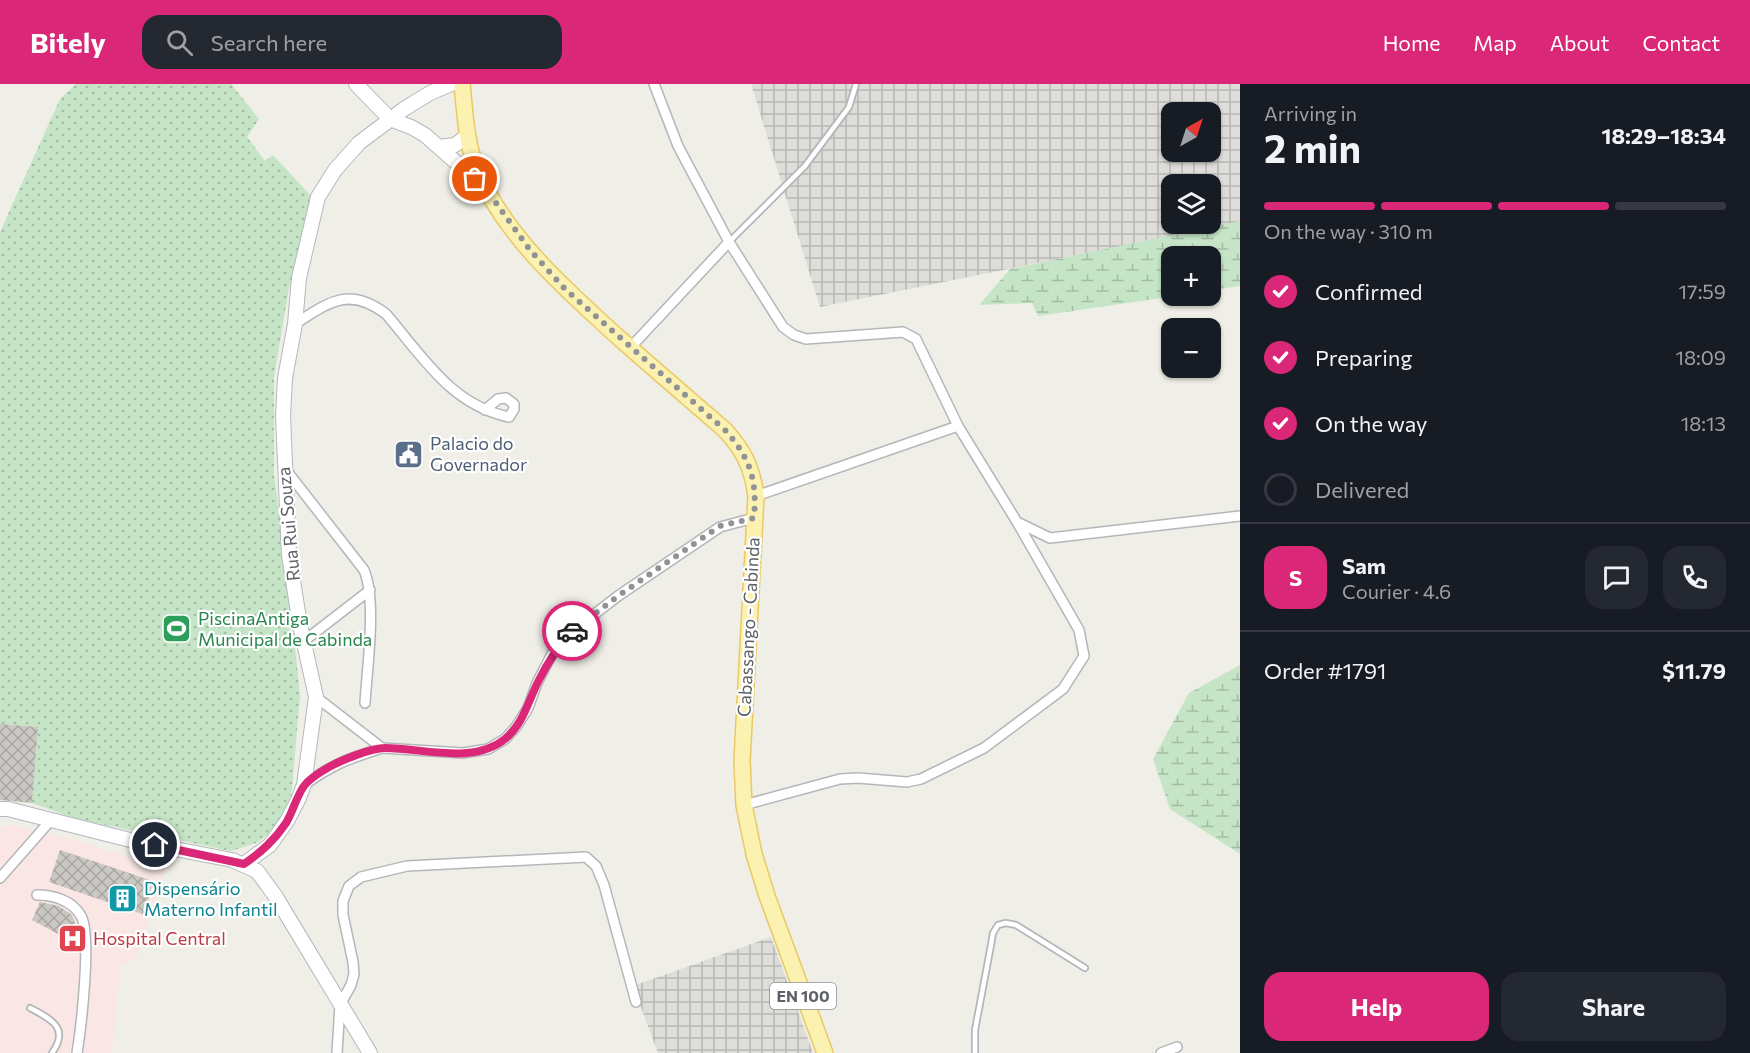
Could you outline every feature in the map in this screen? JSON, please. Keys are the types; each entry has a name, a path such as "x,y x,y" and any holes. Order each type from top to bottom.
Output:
{"main road":[{"name":"Cabassango - Cabinda","path":"462,84 467,136 472,156 486,189 519,236 548,271 630,348 725,430 739,446 753,476 756,496 742,761 744,805 754,854 767,896 825,1053"}],"street":[{"path":"356,84 390,119 411,127 440,147 486,189"},
{"name":"Rua Rui Souza","path":"244,864 270,845 278,835 304,785 316,696 289,555 283,416 285,378 296,324 299,278 318,197 335,170 359,143 430,93 451,84"},
{"path":"654,84 678,146 729,242 783,327 794,335 806,339 903,332 916,339 958,426 1079,630 1084,656 1063,689 984,748 921,779 907,782 858,778 840,779 744,805"},
{"path":"440,147 455,145 467,136"},
{"path":"630,348 729,242"},
{"path":"296,324 328,302 341,299 360,300 374,305 386,314 446,385 474,406 485,410"},
{"path":"756,496 958,426"},
{"path":"284,468 364,570 370,591 365,703"},
{"path":"1017,522 1050,538 1240,516"},
{"path":"304,785 329,767 382,748 463,753 488,749 505,739 516,728 528,708 537,683 553,652 574,630 618,596 720,526 754,518"},
{"path":"304,641 370,591"},
{"path":"316,696 382,748"},
{"path":"0,809 244,864 257,871 265,880 370,1053"},
{"path":"0,879 51,820"},
{"path":"337,1053 340,1005 354,974 343,915 343,901 349,886 361,877 407,866 586,857 596,866 604,885 636,1002"},
{"path":"37,895 57,897 72,906 81,916 85,933 86,962 77,1053"},
{"path":"1161,1053 1177,1047"}],"lane":[{"path":"729,242 805,166 849,107 856,84"},
{"path":"975,1053 977,1020 993,933 998,925 1006,923 1016,925 1085,968"},
{"path":"30,1008 52,1019 59,1030 58,1044 52,1053"}],"shaded area":[{"path":"751,84 1240,84 1240,222 1221,226 1221,174 1161,174 1161,234 1181,234 820,307"},
{"name":"Hospital Central","path":"13,825 64,837 165,868 137,958 120,966 112,1053 0,1053 0,828"},
{"path":"771,937 813,1053 658,1053 633,986"}],"green space":[{"path":"76,84 231,84 259,119 247,137 265,161 273,155 312,197 289,288 274,377 274,474 288,578 300,696 292,789 288,809 274,830 256,843 231,851 77,819 32,803 38,727 0,724 0,232 60,99"},
{"path":"1240,221 1240,286 1221,289 1221,246 1161,246 1161,298 1038,316 1032,303 979,305 1010,269 1178,234 1221,234 1221,225"},
{"path":"1240,665 1240,854 1170,809 1153,759 1189,693"}],"building":[{"path":"0,724 38,727 32,803 0,800"},
{"name":"Dispensário Materno Infantil","path":"60,850 153,881 145,915 49,882"},
{"path":"40,902 59,906 72,915 78,935 75,943 32,920"}],"way so far":[{"path":"475,179 486,189 530,250 565,289 725,430 739,446 753,476 756,496 754,518 720,526 618,596 572,631"}],"place":[{"name":"Palacio do Governador","path":"409,454"},
{"name":"PiscinaAntiga Municipal de Cabinda","path":"177,629"},
{"name":"Dispensário Materno Infantil","path":"123,899"},
{"name":"Hospital Central","path":"72,939"}],"route":[{"path":"155,845 244,864 270,845 287,821 304,785 329,767 382,748 463,753 488,749 505,739 516,728 528,708 537,683 553,652 572,631"}]}
